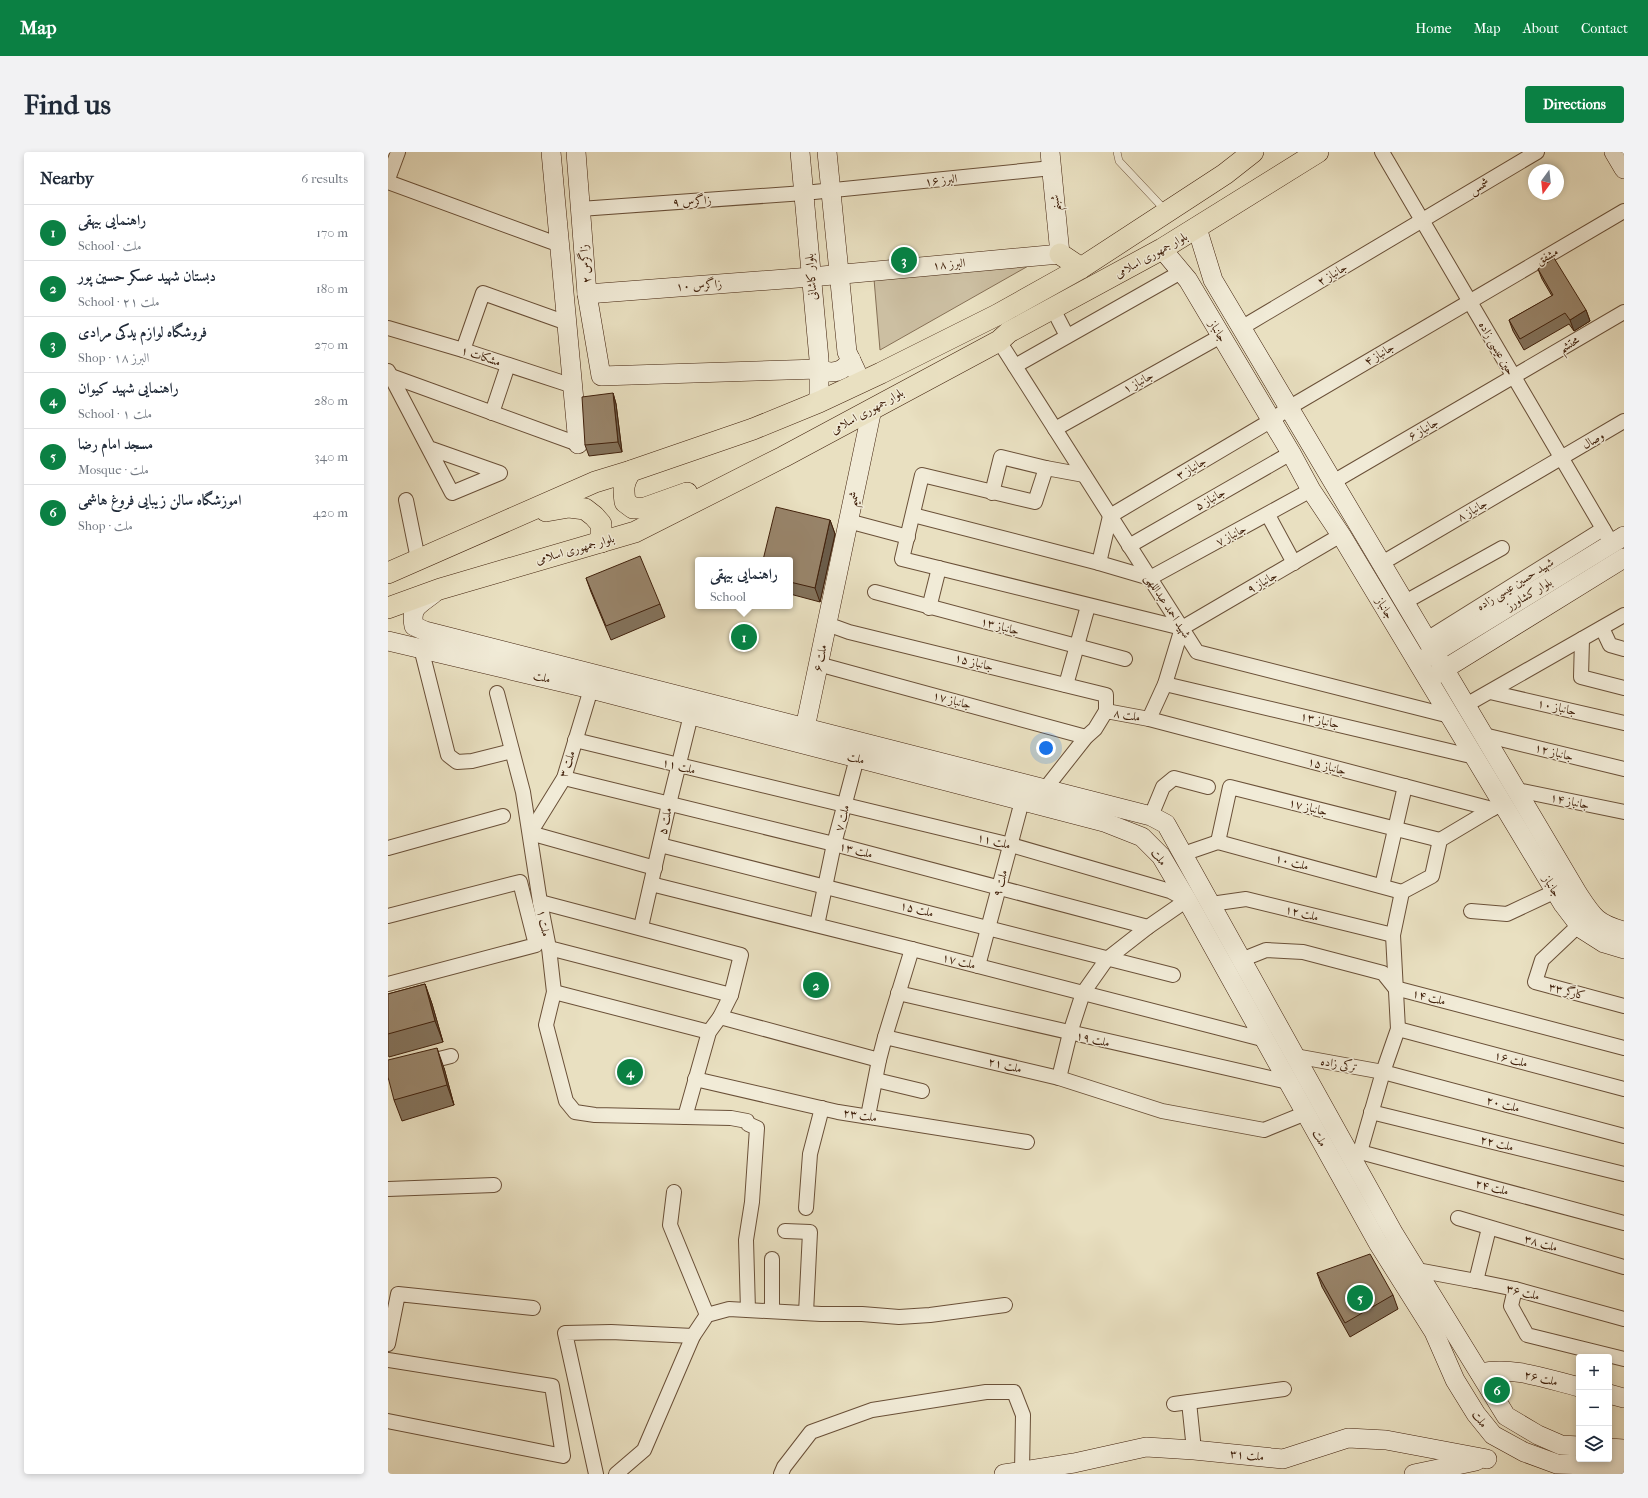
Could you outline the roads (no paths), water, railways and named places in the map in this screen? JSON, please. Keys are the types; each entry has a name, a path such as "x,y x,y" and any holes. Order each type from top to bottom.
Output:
{"main road":[{"path":"550,152 578,444"},
{"name":"زاگرس ۲","path":"576,152 587,294 601,376 819,369"},
{"name":"بلوار کاشانی","path":"800,152 819,369 819,402"},
{"path":"827,152 847,352 862,383"},
{"name":"بلوار جمهوری اسلامی","path":"388,608 440,589 636,532 999,341 1009,332 1162,249 1318,152"},
{"path":"1614,152 1624,169"},
{"name":"بلوار جمهوری اسلامی","path":"388,573 595,482 753,429 862,383 997,315 1081,268 1225,174 1249,153"},
{"name":"شبنم","path":"1051,160 1060,254"},
{"name":"جانباز","path":"1197,228 1213,280 1517,790 1579,925 1582,929 1604,943 1624,949"},
{"name":"جانباز","path":"1162,249 1188,280 1272,420 1311,490 1341,535 1475,757 1498,806 1565,896 1590,913 1601,923 1624,931"},
{"path":"1060,254 1081,268"},
{"name":"البرز ۱۸","path":"811,276 1060,254"},
{"name":"زاگرس ۱۰","path":"587,294 811,276"},
{"path":"819,369 824,372 837,372 848,365 851,360"},
{"name":"شمیم","path":"834,589 872,409"},
{"path":"631,471 625,480 625,502 633,508 644,508 760,468"},
{"path":"513,518 569,507 585,509 601,524 601,542"},
{"path":"1613,536 1623,561"},
{"name":"بلوار کشاورز","path":"1418,663 1431,645 1613,536"},
{"name":"بلوار کشاورز","path":"1428,680 1444,668 1623,561"},
{"path":"423,639 414,626 412,616 413,610 440,589"},
{"name":"ملت ۶","path":"805,728 834,589"},
{"name":"ملت","path":"388,641 423,639 805,728 1151,816 1166,824 1295,1056 1348,1157 1506,1416 1538,1435 1561,1445 1576,1446"},
{"name":"ملت","path":"423,639 591,689 691,716 1104,822 1142,837 1161,856 1306,1113 1348,1157 1378,1243 1434,1332 1455,1380 1476,1414 1493,1435 1524,1452 1557,1464 1624,1466"},
{"path":"1187,900 1207,898"},
{"path":"1434,1332 1450,1324"},
{"name":"ملت ۲۶","path":"1480,1372 1494,1370 1527,1374 1576,1385"},
{"path":"1612,1395 1624,1398"},
{"path":"1414,1474 1488,1466 1493,1435"},
{"name":"ملت ۳۱","path":"1004,1474 1074,1463 1146,1447 1283,1459 1348,1438 1386,1440 1488,1466"},
{"path":"1612,1448 1624,1448"}],"street":[{"path":"388,179 398,152"},
{"name":"حین عیسی زاده","path":"1382,152 1562,458 1613,536"},
{"name":"شمس","path":"1422,220 1537,152"},
{"name":"البرز ۱۶","path":"804,193 831,191 1051,160"},
{"path":"388,182 560,246"},
{"name":"زاگرس ۹","path":"580,209 804,193"},
{"name":"مشفق","path":"1469,301 1624,211"},
{"name":"جانباز ۲","path":"1242,328 1422,220"},
{"path":"1015,366 1181,272"},
{"path":"463,350 483,293 567,322"},
{"name":"جانباز ۴","path":"1272,420 1290,407 1469,301"},
{"path":"1052,309 1067,336"},
{"name":"محتشم","path":"1514,377 1624,312"},
{"name":"مشکات ۱","path":"388,328 463,350 573,386"},
{"name":"جانباز ۱","path":"1055,429 1221,336"},
{"name":"شهید احمد عبداللهی","path":"999,341 1198,652 1450,716"},
{"path":"492,413 508,365"},
{"path":"389,373 492,413 578,444"},
{"path":"389,373 452,493 500,473 429,448"},
{"name":"جانباز ۶","path":"1333,482 1514,377"},
{"name":"جانباز ۳","path":"1110,516 1272,420"},
{"name":"وصال","path":"1562,458 1624,421"},
{"name":"جانباز ۵","path":"1129,546 1291,453"},
{"path":"992,493 1001,457 1046,468 1084,475"},
{"name":"جانباز ۸","path":"1382,563 1562,458"},
{"path":"1046,468 1035,502 992,493 922,475 902,559 1182,628"},
{"name":"جانباز ۷","path":"1150,578 1268,515 1311,490"},
{"path":"406,500 418,559"},
{"path":"913,515 1150,578"},
{"path":"1268,515 1294,563"},
{"path":"1099,564 1110,516"},
{"path":"848,521 908,536"},
{"name":"جانباز ۹","path":"1182,628 1341,535"},
{"path":"1405,602 1502,548"},
{"path":"930,608 940,568"},
{"name":"جانباز ۱۳","path":"875,592 930,608 1125,659"},
{"path":"1066,685 1088,606"},
{"path":"1466,705 1624,615"},
{"name":"جانباز ۱۵","path":"827,624 849,632 1106,695 1106,711"},
{"name":"ملت ۸","path":"1045,789 1086,737 1095,729 1106,711 1150,719 1165,684 1182,628"},
{"path":"1602,628 1610,645 1624,649"},
{"path":"423,639 442,739 448,755 457,762 472,761 512,751"},
{"path":"1582,639 1580,677 1624,688"},
{"name":"جانباز ۱۷","path":"818,664 1086,737"},
{"name":"جانباز ۱۳","path":"1165,684 1475,757"},
{"name":"ملت ۳","path":"530,833 564,778 591,689"},
{"name":"جانباز ۱۰","path":"1490,692 1624,723"},
{"name":"ملت ۱","path":"497,693 523,792 530,833 540,902 549,948 554,992 546,1025 566,1101 575,1112 595,1115 731,1118 747,1121 748,1124 757,1128 752,1202 746,1240 748,1310"},
{"name":"ملت ۵","path":"641,928 669,804 691,716"},
{"name":"جانباز ۱۵","path":"1150,719 1405,786 1498,806"},
{"name":"جانباز ۱۲","path":"1484,735 1624,769"},
{"name":"ملت ۱۱","path":"575,740 1011,845 1170,891 1187,900"},
{"name":"ملت ۷","path":"817,925 834,844 846,805 857,758"},
{"name":"ملت ۱۳","path":"564,778 834,844 1148,927"},
{"path":"1151,816 1163,787 1174,778 1208,786"},
{"path":"1382,886 1405,786"},
{"name":"جانباز ۱۷","path":"1218,842 1230,787 1395,830 1440,840"},
{"name":"جانباز ۱۴","path":"1517,790 1624,812"},
{"name":"ملت ۹","path":"978,966 1022,801"},
{"path":"1348,1157 1371,1112 1398,1029 1393,935 1402,892 1432,876 1440,840 1498,806"},
{"path":"388,848 503,816"},
{"path":"530,833 655,868"},
{"path":"1183,854 1218,842"},
{"name":"ملت ۱۰","path":"1218,842 1402,892"},
{"name":"ملت ۱۵","path":"660,845 1173,975"},
{"path":"388,916 520,882 536,945 388,984"},
{"name":"ملت ۱۷","path":"651,884 1266,1040"},
{"path":"1471,911 1507,914 1565,896"},
{"name":"ملت ۱۲","path":"1207,898 1246,900 1393,935"},
{"path":"1059,1078 1070,1034 1083,993 1107,959 1148,927 1187,900"},
{"path":"540,902 741,955 731,995 720,1017 709,1032 685,1117"},
{"name":"کارگر ۳۳","path":"1579,925 1542,960 1535,982 1624,1006"},
{"path":"549,948 731,995"},
{"path":"868,1116 885,1037 912,949"},
{"path":"1241,960 1266,950 1303,952 1383,973 1395,988"},
{"name":"ملت ۱۴","path":"1395,988 1624,1048"},
{"path":"554,992 709,1032"},
{"name":"ملت ۱۹","path":"898,993 1070,1034 1288,1082"},
{"path":"720,1017 879,1060"},
{"name":"ملت ۱۶","path":"1398,1029 1624,1089"},
{"name":"ملت ۲۱","path":"885,1037 1059,1078 1162,1111 1264,1130 1306,1113"},
{"path":"388,1072 451,1056"},
{"name":"ترکی زاده","path":"1295,1056 1383,1072"},
{"name":"ملت ۲۰","path":"1383,1072 1624,1136"},
{"name":"ملت ۲۳","path":"695,1079 822,1108 1027,1142"},
{"path":"876,1080 922,1091"},
{"path":"806,1208 810,1154 822,1108"},
{"name":"ملت ۲۲","path":"1371,1112 1624,1174"},
{"name":"ملت ۲۴","path":"1348,1157 1624,1223"},
{"path":"388,1189 494,1185"},
{"path":"674,1192 670,1226 707,1315"},
{"name":"ملت ۳۸","path":"1458,1218 1624,1267"},
{"path":"1476,1281 1489,1228"},
{"path":"785,1231 810,1232 806,1313"},
{"path":"772,1259 772,1311"},
{"name":"ملت ۳۶","path":"1417,1270 1515,1289 1624,1319"},
{"path":"1515,1289 1511,1306 1527,1335 1624,1359"},
{"path":"388,1344 398,1294 532,1308"},
{"path":"616,1474 644,1450 693,1336 707,1315 729,1309 862,1314 899,1317 930,1315 1005,1305"},
{"path":"596,1474 565,1333 611,1332 693,1336"},
{"path":"388,1360 552,1386 563,1456 388,1421"},
{"path":"1174,1404 1284,1389"},
{"path":"782,1474 784,1467 811,1432 872,1410 986,1392 1014,1392 1023,1415 1022,1471"},
{"path":"1189,1402 1194,1450"}],"lane":[{"path":"1117,152 1119,161 1167,212"}],"place":[{"name":"فروشگاه لوازم یدکی مرادی","path":"904,260"},
{"name":"راهنمایی بیهقی","path":"744,637"},
{"name":"دبستان شهید عسکر حسین پور","path":"816,985"},
{"name":"راهنمایی شهید کیوان","path":"630,1072"},
{"name":"مسجد امام رضا","path":"1360,1298"},
{"name":"اموزشگاه سالن زیبایی فروغ هاشمی","path":"1497,1390"}]}
